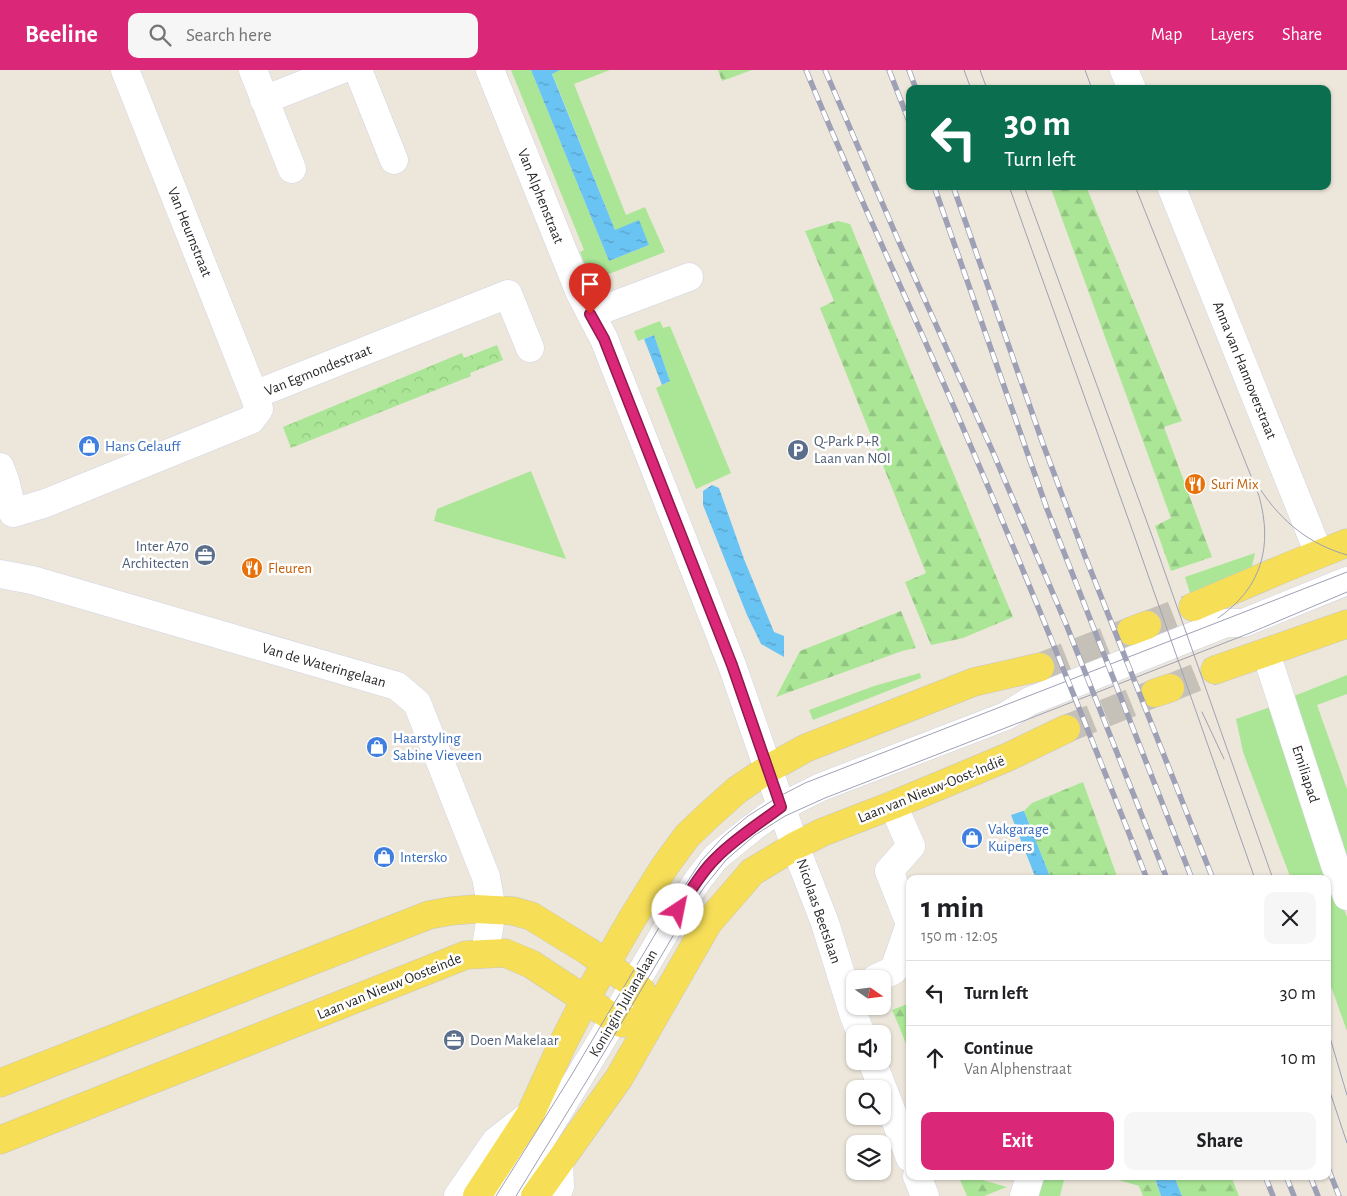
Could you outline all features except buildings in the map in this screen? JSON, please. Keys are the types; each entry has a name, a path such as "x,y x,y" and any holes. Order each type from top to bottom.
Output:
{"main road":[{"path":"1193,607 1347,543"},
{"path":"1215,670 1347,624"},
{"path":"477,1196 530,1114 585,1000 665,866 688,836 708,816 737,790 768,769 806,748 974,682 1040,667"},
{"name":"Laan van Nieuw-Oost-Indië","path":"795,846 823,832 1008,758 1066,728"},
{"path":"535,1196 619,1078 708,923 752,872 795,846"},
{"path":"0,1083 429,915 459,910 513,911 531,916 588,951 641,990 653,1019"},
{"name":"Laan van Nieuw Oosteinde","path":"0,1140 466,955 505,953 531,964 621,1023 653,1019"}],"street":[{"name":"Van Heurnstraat","path":"125,70 254,395"},
{"path":"253,70 292,169"},
{"path":"264,100 340,70"},
{"path":"358,70 394,160"},
{"name":"Van Alphenstraat","path":"490,70 589,312 608,348 732,665 781,807"},
{"path":"1124,70 1130,85"},
{"name":"Anna van Hannoverstraat","path":"1173,190 1319,554"},
{"path":"589,312 691,284"},
{"name":"Van Egmondestraat","path":"7,522 46,503 251,420 259,410 254,395 508,294 530,348"},
{"path":"0,467 5,480 7,522"},
{"name":"Van de Wateringelaan","path":"0,574 32,580 398,686 418,703 486,877 492,910 485,953"},
{"path":"781,807 821,787 1006,716 1035,713 1233,636 1243,623 1347,581"},
{"name":"Emiliapad","path":"1266,652 1335,865 1347,896"},
{"path":"893,805 912,846 889,871 906,914"},
{"name":"Nicolaas Beetslaan","path":"781,807 846,977"},
{"name":"Koningin Julianalaan","path":"507,1196 678,910 698,880 716,857 781,807"},
{"path":"893,971 906,935"},
{"path":"876,1070 906,1148"},
{"path":"458,1196 496,1141 530,1114"},
{"path":"554,1196 560,1187 559,1162"},
{"path":"919,1180 925,1196"},
{"path":"1024,1196 1029,1180"}],"green space":[{"path":"511,70 531,70 609,261 649,245 615,230 552,73 560,70 610,70 574,84 626,215 645,207 665,252 591,281 580,252 584,250"},
{"path":"718,70 752,70 722,81"},
{"path":"1051,190 1088,190 1182,421 1164,427 1212,557 1171,571 1155,526 1171,518"},
{"path":"838,221 850,224 1013,617 963,638 931,645 905,582 926,573 820,308 834,301 805,231"},
{"path":"660,321 663,328 670,326 731,473 696,489 656,388 670,381 654,335 638,341 634,331"},
{"path":"497,345 503,360 470,373 471,376 291,448 283,427 462,353 464,358"},
{"path":"531,471 566,559 434,521 437,509"},
{"path":"1255,553 1252,566 1242,574 1191,596 1185,577"},
{"path":"901,611 916,648 902,651 776,697 800,651"},
{"path":"920,673 921,678 813,720 809,710 874,686"},
{"path":"1347,675 1347,694 1317,705 1347,789 1347,861 1289,698"},
{"path":"1279,704 1323,854 1331,875 1289,875 1243,752 1236,719"},
{"path":"1083,782 1117,875 1049,875 1024,811 1032,803"},
{"path":"1331,875 1347,917 1347,1031 1331,986"},
{"path":"906,1005 906,1023 899,1026 892,1010"},
{"path":"906,1023 906,1044 899,1026"},
{"path":"960,1180 982,1180 1007,1187 984,1196 967,1196"},
{"path":"1042,1180 1064,1180 1060,1196 1037,1196"},
{"path":"1119,1180 1155,1180 1156,1183 1139,1186"},
{"path":"1176,1180 1233,1180 1239,1196 1182,1196"},
{"path":"1156,1183 1161,1196 1143,1196 1139,1186"}],"water":[{"path":"531,70 560,70 552,74 615,230 639,220 649,245 609,261"},
{"path":"654,335 670,381 662,385 644,339"},
{"path":"712,485 719,488 744,559 774,632 784,636 784,657 761,644 747,615 703,505 703,491"},
{"path":"1024,811 1049,875 1034,875 1011,815"},
{"path":"1155,1180 1176,1180 1182,1196 1161,1196"}],"tunnel":[{"path":"1147,625 1193,607"},
{"path":"1040,667 1131,631"},
{"path":"1170,688 1215,670"},
{"path":"1066,729 1155,693"}],"tram line":[{"path":"964,70 970,85"},
{"path":"980,70 986,85"},
{"path":"1085,70 1091,85"},
{"path":"1010,190 1254,875"},
{"path":"1025,190 1151,533 1272,875"},
{"path":"1137,190 1259,496 1263,514 1264,549 1254,579 1245,593 1218,618"},
{"path":"1260,489 1278,512 1298,530 1320,545 1347,555"},
{"path":"496,1196 701,861 723,837 748,816 805,783 1347,572"},
{"path":"516,1196 686,914 726,860 755,835 785,816 825,798 1250,633 1347,592"},
{"path":"1202,712 1224,759"},
{"path":"1331,1041 1347,1095"},
{"path":"1331,1095 1347,1143"}],"railway":[{"path":"806,70 992,496 1060,659 1145,875"},
{"path":"825,70 992,450 1066,624 1165,875"},
{"path":"889,70 906,114"},
{"path":"909,70 915,85"},
{"path":"935,190 1047,509 1190,875"},
{"path":"954,190 1043,444 1085,556 1211,875"},
{"path":"1331,1176 1339,1196"},
{"path":"1267,1180 1273,1196"},
{"path":"1288,1180 1294,1196"},
{"path":"1312,1180 1318,1196"}],"place":[{"name":"Hans Gelauff","path":"89,446"},
{"name":"Q-Park P+R Laan van NOI","path":"798,450"},
{"name":"Suri Mix","path":"1195,484"},
{"name":"Inter A70 Architecten","path":"205,555"},
{"name":"Fleuren","path":"252,568"},
{"name":"Haarstyling Sabine Vieveen","path":"377,747"},
{"name":"Vakgarage Kuipers","path":"972,838"},
{"name":"Intersko","path":"384,857"},
{"name":"Doen Makelaar","path":"454,1040"}],"route":[{"path":"590,314 604,339 732,665 781,807 716,857 678,910"}]}
